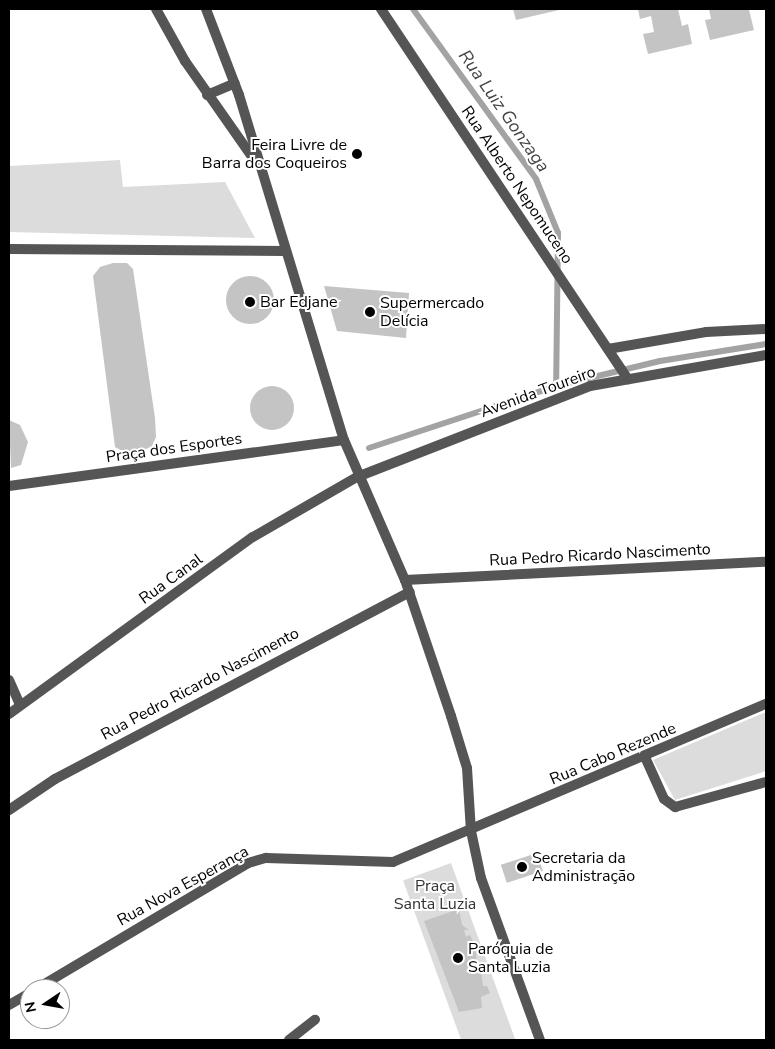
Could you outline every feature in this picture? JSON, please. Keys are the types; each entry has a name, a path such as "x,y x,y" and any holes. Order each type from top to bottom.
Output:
{"street":[{"path":"156,9 207,95 260,168"},
{"path":"206,9 235,83 284,251 344,440 357,477 410,592 467,768 471,831 481,878 540,1040"},
{"name":"Rua Alberto Nepomuceno","path":"380,9 628,379"},
{"path":"207,95 235,83"},
{"path":"9,249 284,251"},
{"path":"608,349 706,332 766,329"},
{"name":"Avenida Toureiro","path":"357,477 590,386 766,355"},
{"name":"Praça dos Esportes","path":"9,486 344,440"},
{"name":"Rua Canal","path":"9,714 253,537 357,477"},
{"name":"Rua Pedro Ricardo Nascimento","path":"405,580 766,562"},
{"name":"Rua Pedro Ricardo Nascimento","path":"9,810 55,779 410,592"},
{"path":"9,680 20,705"},
{"name":"Rua Cabo Rezende","path":"471,831 766,704"},
{"path":"645,757 664,799 675,807 766,782"},
{"name":"Rua Nova Esperança","path":"53,979 248,863 266,858 393,862 471,831"},
{"path":"9,1006 20,999"},
{"path":"289,1040 315,1020"}],"green space":[{"path":"120,160 123,187 225,182 255,238 9,232 9,166"},
{"path":"766,712 766,771 675,800 653,760"},
{"name":"Praça Santa Luzia","path":"451,863 515,1040 461,1040 403,880"}],"building":[{"path":"513,9 559,9 559,10 516,20"},
{"path":"638,9 678,9 682,26 688,24 692,44 648,54 643,34 654,32 651,16 640,19"},
{"path":"709,9 749,10 754,30 710,40 705,20 711,19"},
{"path":"113,263 127,263 133,269 155,418 156,437 152,446 132,456 115,447 93,276 100,267"},
{"name":"Bar Edjane","path":"245,276 255,276 267,283 274,295 274,305 267,317 255,324 245,324 237,320 230,313 226,305 226,295 230,287 237,280"},
{"name":"Supermercado Delícia","path":"324,286 409,293 406,338 337,331"},
{"path":"272,386 284,390 290,396 294,408 290,420 284,426 272,430 260,426 254,420 250,408 254,396 260,390"},
{"path":"9,420 20,425 28,442 21,465 11,468"},
{"name":"Secretaria da Administração","path":"537,853 543,871 507,883 501,865"},
{"name":"Paróquia de Santa Luzia","path":"459,909 462,925 469,930 464,930 466,937 470,935 474,943 470,943 472,951 476,950 477,973 481,971 483,986 487,986 490,993 481,997 482,1008 459,1012 424,921"}],"waterway":[{"name":"Rua Luiz Gonzaga","path":"413,9 536,179 558,233 556,386"},
{"path":"369,448 556,386 660,361 766,344"}],"place":[{"name":"Feira Livre de Barra dos Coqueiros","path":"357,154"},
{"name":"Bar Edjane","path":"250,302"},
{"name":"Supermercado Delícia","path":"370,312"},
{"name":"Secretaria da Administração","path":"522,867"},
{"name":"Paróquia de Santa Luzia","path":"458,958"}]}
